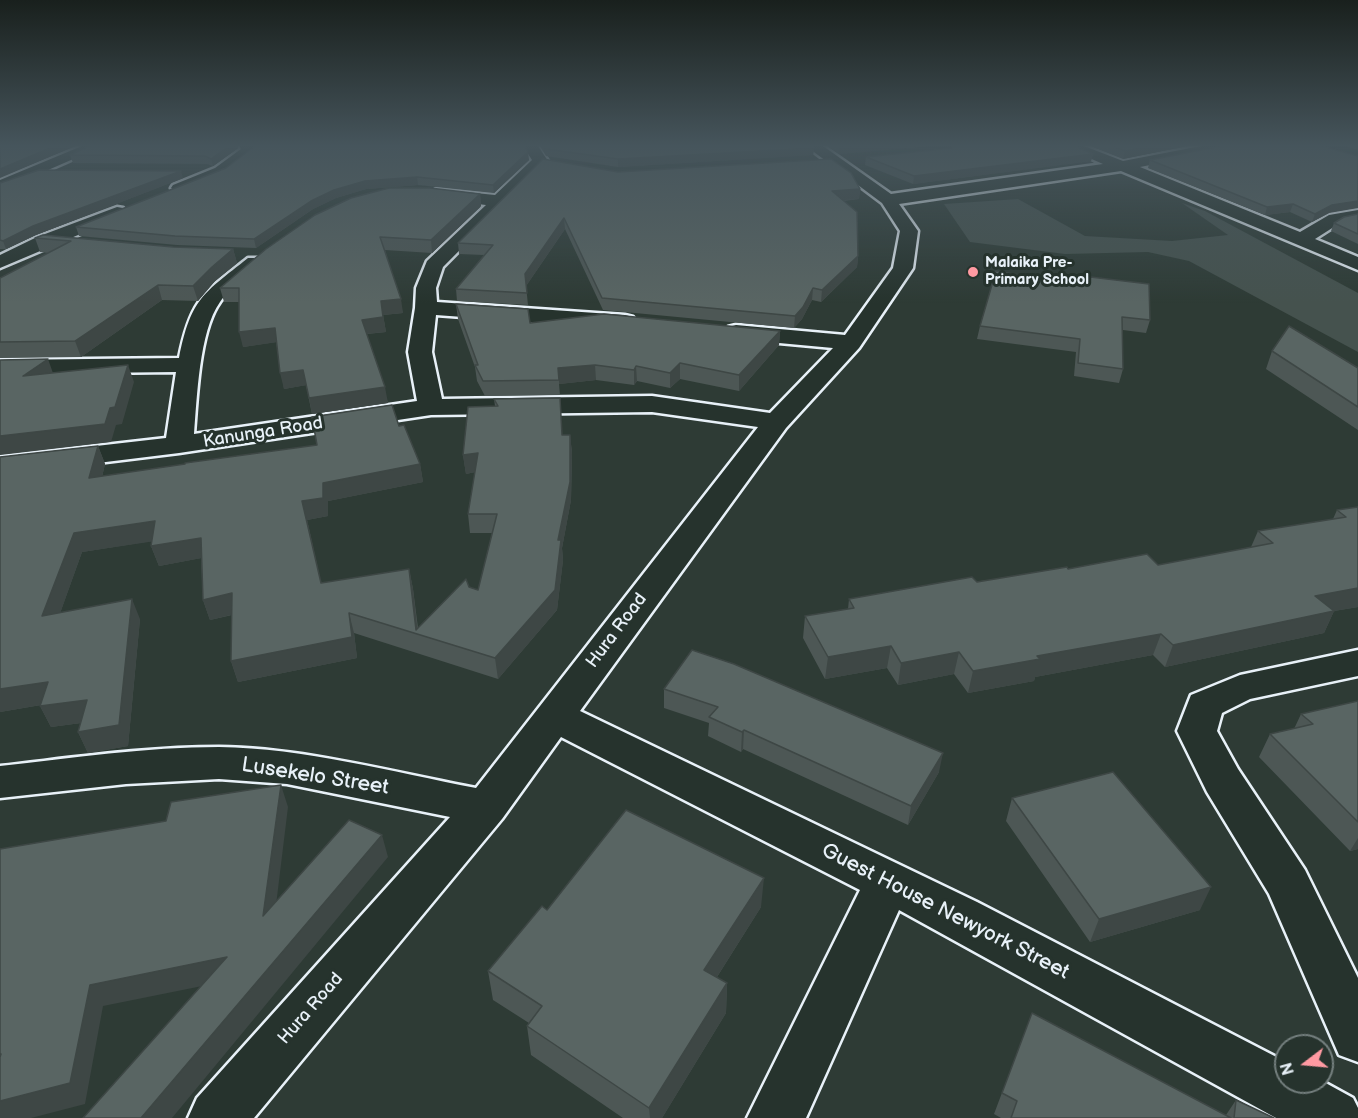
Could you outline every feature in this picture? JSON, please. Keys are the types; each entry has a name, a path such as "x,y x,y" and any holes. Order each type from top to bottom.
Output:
{"street":[{"path":"474,198 500,201"},
{"path":"431,407 420,352 426,308 426,288 434,265 503,198"},
{"name":"Hura Road","path":"217,1118 486,807 553,715 776,422 851,344 903,268 909,231 885,198"},
{"path":"888,200 901,198"},
{"path":"1203,198 1358,264"},
{"path":"0,262 44,241 134,206"},
{"path":"1300,240 1335,219 1358,215"},
{"path":"44,241 88,245"},
{"path":"179,445 189,365 203,313 211,298 267,253 231,255"},
{"path":"426,308 569,316 651,324"},
{"path":"710,330 851,344"},
{"path":"0,367 189,365"},
{"name":"Kanunga Road","path":"0,466 179,445 431,407 652,404 776,422"},
{"path":"1358,663 1240,688 1205,705 1197,731 1222,780 1288,884 1358,1036"},
{"name":"Guest House Newyork Street","path":"553,715 960,917 1333,1118"},
{"name":"Lusekelo Street","path":"0,782 126,768 219,763 287,768 486,807"},
{"path":"776,1118 888,882"}],"shaded area":[{"path":"1018,199 1085,236 1172,241 1228,235 1182,203 1205,211 1358,293 1358,352 1189,261 1148,252 1065,254 970,242 944,204"}],"building":[{"path":"0,198 108,198 33,226 3,241 0,240"},
{"path":"149,198 317,198 254,239 175,236 76,227"},
{"path":"351,198 476,198 431,240 380,237 401,299 381,301 383,317 362,320 385,387 309,398 303,370 280,373 275,328 239,332 239,288 220,288 266,249 315,215"},
{"path":"503,198 841,198 857,212 858,256 822,290 813,288 803,307 795,316 602,298 564,218 525,274 527,293 456,289 493,245 458,243"},
{"path":"1245,198 1358,198 1358,201 1332,205 1315,214 1293,204 1267,207"},
{"path":"1358,214 1358,234 1334,223 1344,217"},
{"path":"43,235 173,247 233,249 193,286 158,285 75,341 0,342 0,278 71,241 35,238"},
{"path":"996,271 1081,286 1082,276 1149,284 1150,320 1122,317 1123,369 1078,363 1080,339 980,326"},
{"path":"456,304 528,309 530,323 604,314 780,331 739,375 680,363 670,373 636,366 634,370 595,365 558,368 559,380 483,381 475,365 478,365"},
{"path":"1289,326 1358,368 1358,407 1272,351"},
{"path":"48,359 23,376 128,365 115,407 110,408 105,424 0,436 0,360"},
{"path":"560,398 562,435 570,435 570,482 558,540 561,540 555,590 495,658 349,613 352,637 231,661 232,593 203,600 201,538 151,546 155,521 74,533 42,616 132,599 119,725 78,732 87,700 40,706 48,682 0,689 0,457 98,446 89,478 317,445 312,417 392,405 399,426 404,425 420,464 323,483 323,498 302,501 321,583 409,569 416,630 466,579 469,587 478,590 497,514 468,514 478,453 463,455 468,407 498,406 494,399"},
{"path":"1358,507 1358,588 1315,596 1334,611 1173,645 1161,634 1037,656 1040,659 973,671 959,652 901,663 891,646 828,657 805,616 854,608 849,599 972,577 977,582 1067,567 1068,569 1147,554 1158,565 1273,543 1258,531 1346,517 1337,510"},
{"path":"692,650 734,664 943,753 911,806 744,730 742,732 709,717 718,707 664,689"},
{"path":"1358,701 1358,822 1270,734 1313,724 1301,714"},
{"path":"1113,772 1211,887 1099,919 1012,798"},
{"path":"281,785 263,916 349,820 382,835 141,1118 83,1118 227,957 90,985 70,1083 0,1101 0,849 166,821 171,802"},
{"path":"626,810 764,878 704,970 727,983 649,1108 527,1026 542,1006 488,971 542,906 547,910"},
{"path":"1032,1013 1231,1118 1011,1118 1017,1101 1002,1093"},
{"path":"1236,1100 1274,1118 1234,1118"}],"place":[{"name":"Malaika Pre- Primary School","path":"973,272"}]}
